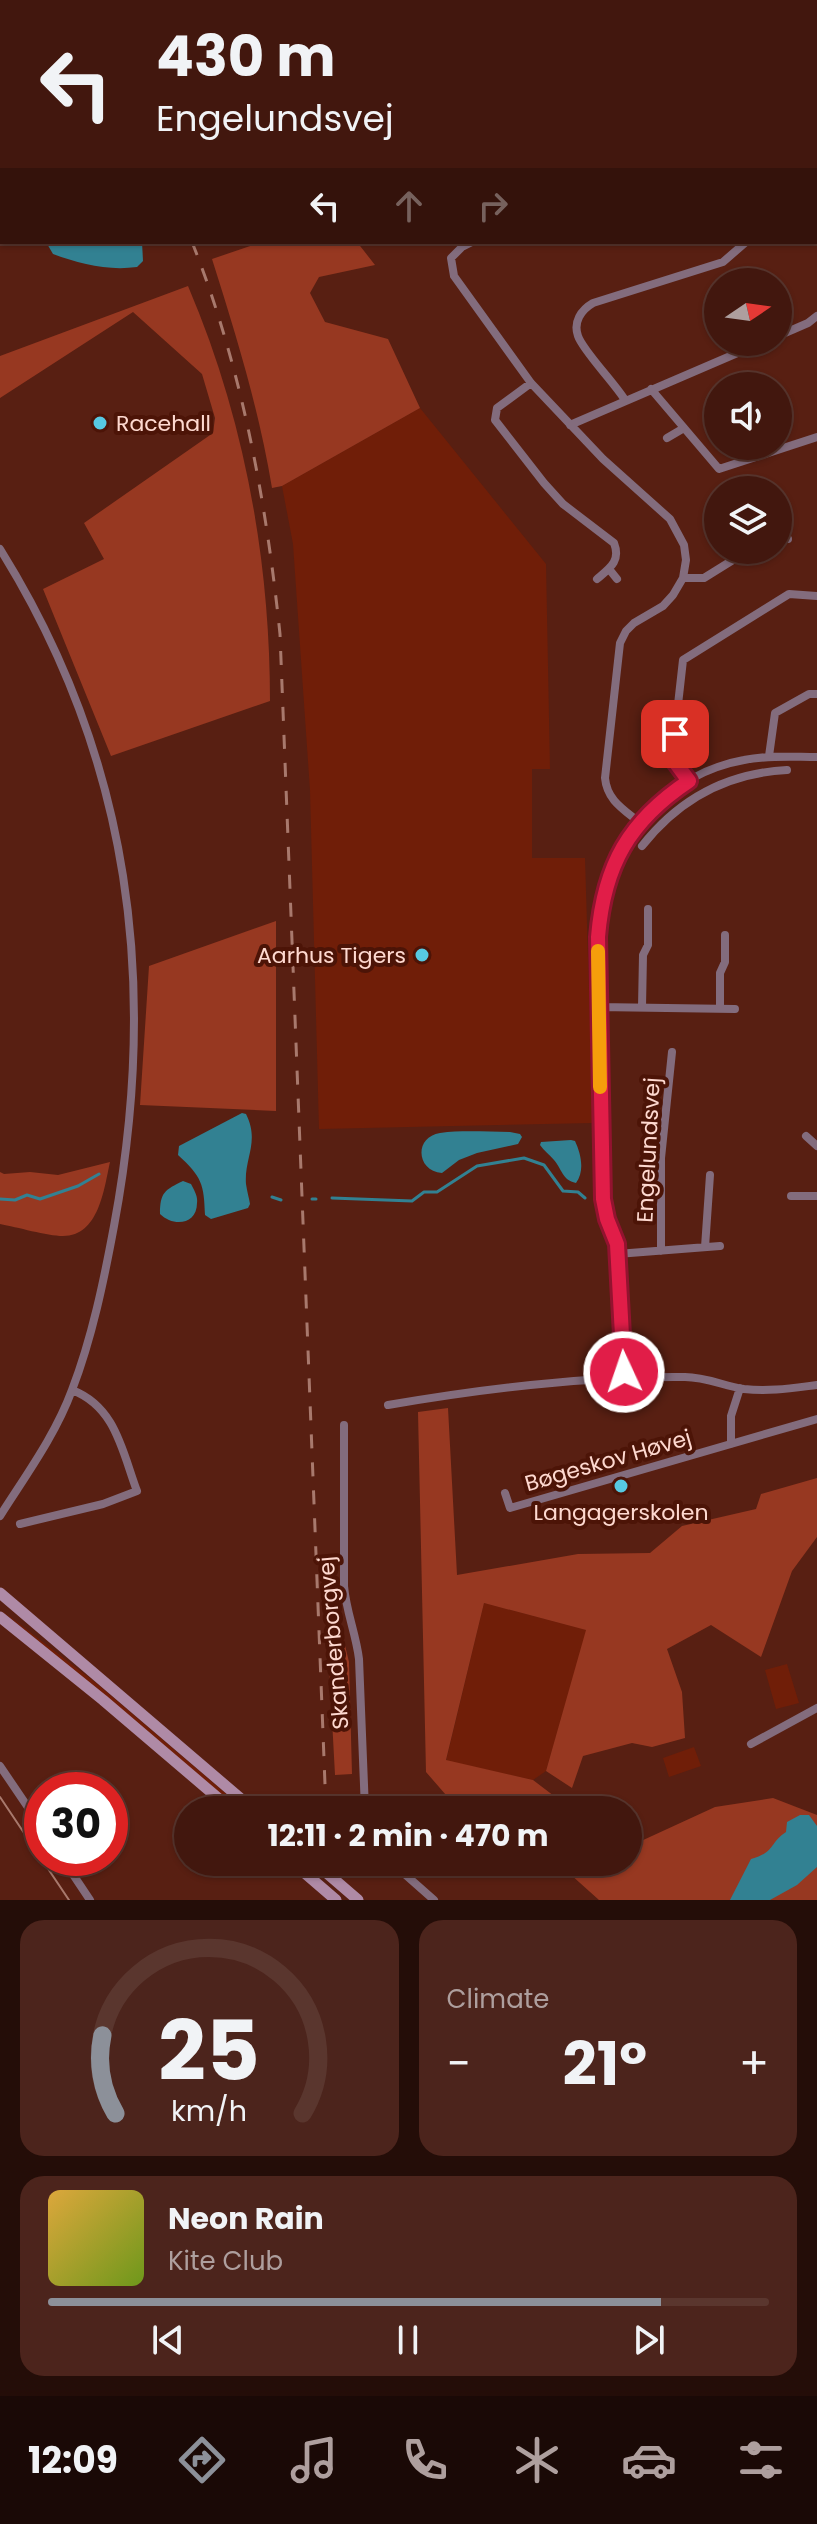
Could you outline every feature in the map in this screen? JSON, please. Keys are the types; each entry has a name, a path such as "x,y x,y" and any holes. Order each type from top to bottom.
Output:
{"main road":[{"path":"0,1593 238,1796"},
{"path":"0,1603 48,1634"},
{"path":"0,1617 216,1796"},
{"path":"308,1876 336,1900"},
{"path":"330,1876 358,1900"}],"street":[{"path":"468,244 451,258 454,276 531,383 603,459 670,519 684,545 686,560 683,578 673,595 663,606 626,631 617,656 606,787 614,802 639,822"},
{"path":"625,400 579,340 576,327 581,313 593,303 723,262 744,244"},
{"path":"792,330 817,316"},
{"path":"570,425 730,356"},
{"path":"531,383 497,408 497,425 563,504 614,543 616,560 597,579"},
{"path":"651,389 719,469 817,437"},
{"path":"667,438 684,428"},
{"path":"0,549 63,667 85,723 114,825 132,937 135,1036 122,1182 95,1313 72,1390 47,1442 0,1516"},
{"path":"683,578 704,578 726,564"},
{"path":"609,569 617,579"},
{"path":"689,781 672,758 683,660 789,594 817,596"},
{"path":"769,756 775,713 809,694 817,694"},
{"name":"Engelundsvej","path":"625,1378 617,1244 603,1199 598,1007 598,937 602,900 611,872 639,822 666,796 724,765 769,756 817,757"},
{"path":"642,846 662,822 712,787 742,776 787,770"},
{"path":"651,810 662,822"},
{"path":"642,1007 648,909"},
{"path":"720,1009 720,973 725,962 725,935"},
{"path":"598,1007 735,1009"},
{"name":"Engelundsvej","path":"661,1251 661,1158 672,1052"},
{"path":"806,1136 817,1146"},
{"path":"705,1247 710,1175"},
{"path":"791,1196 817,1196"},
{"name":"Engelundsvej","path":"617,1254 720,1246"},
{"path":"388,1405 530,1384 625,1378 688,1376 765,1391 817,1385"},
{"path":"731,1444 731,1416 740,1388"},
{"path":"20,1524 103,1504 137,1491 112,1423 92,1399 72,1390"},
{"name":"Bøgeskov Høvej","path":"505,1493 510,1508 817,1419"},
{"name":"Skanderborgvej","path":"344,1425 344,1586 346,1608 359,1659 364,1796"},
{"path":"0,1505 19,1486"},
{"path":"751,1744 817,1708"},
{"path":"0,1766 24,1801"},
{"path":"74,1876 90,1900"},
{"path":"407,1876 434,1900"}],"shaded area":[{"path":"256,244 359,244 375,265 319,277 310,293 325,322 388,339 420,408 282,486 272,488 254,401 212,259"},
{"path":"188,286 224,386 250,489 265,595 270,701 111,756 43,589 104,559 84,523 213,433 215,418 202,374 133,312 0,398 0,356"},
{"path":"420,408 546,564 550,769 532,769 532,858 585,858 593,1123 319,1129 310,790 293,544 282,486"},
{"path":"276,921 276,1111 140,1105 149,966"},
{"path":"110,1162 98,1209 85,1228 75,1234 56,1236 0,1224 0,1172 58,1175"},
{"path":"448,1408 457,1575 578,1554 650,1553 682,1526 756,1509 761,1494 817,1478 817,1537 792,1571 761,1657 711,1625 667,1649 682,1692 685,1738 652,1747 632,1743 583,1756 572,1788 546,1771 586,1630 484,1603 446,1760 533,1780 554,1796 447,1796 426,1772 418,1412"},
{"path":"484,1603 587,1630 546,1771 533,1780 446,1761"},
{"path":"326,1608 337,1612 349,1662 352,1774 335,1775"},
{"path":"0,1609 96,1683 229,1796 222,1796"},
{"path":"787,1664 799,1703 776,1709 765,1670"},
{"path":"694,1747 701,1766 669,1777 663,1758"},
{"path":"773,1798 817,1815 817,1900 599,1900 572,1876 642,1876 642,1841 715,1807"}],"water":[{"path":"47,244 142,244 143,261 137,267 115,268 94,266 53,254"},
{"path":"242,1113 246,1114 252,1133 246,1175 250,1204 248,1208 211,1219 205,1215 200,1182 178,1155 179,1146"},
{"path":"510,1132 522,1137 518,1144 477,1153 459,1160 442,1173 433,1171 423,1161 422,1147 432,1136 440,1133"},
{"path":"575,1141 581,1162 576,1183 565,1177 540,1145 541,1142"},
{"path":"183,1181 191,1184 197,1200 196,1210 189,1220 171,1221 160,1214 161,1201 168,1190"},
{"path":"800,1815 809,1815 817,1826 817,1867 797,1885 770,1900 730,1900 751,1859 769,1850 786,1832 787,1822"}],"waterway":[{"path":"332,1198 412,1201 424,1192 437,1192 477,1166 524,1158 544,1165 563,1191 578,1192 585,1198"},
{"path":"0,1199 15,1200 27,1195 40,1199 78,1186 99,1174"},
{"path":"272,1197 281,1200"}],"tram line":[{"path":"0,1797 69,1900"}],"railway":[{"path":"193,244 225,338 250,435 280,634 325,1796"}],"slow traffic":[{"path":"598,951 600,1087"}],"place":[{"name":"Racehall","path":"100,423"},
{"name":"Aarhus Tigers","path":"422,955"},
{"name":"Langagerskolen","path":"621,1486"}],"route":[{"path":"624,1372 617,1244 603,1199 598,937 602,900 619,854 639,822 666,796 689,781 672,758 675,734"}]}
